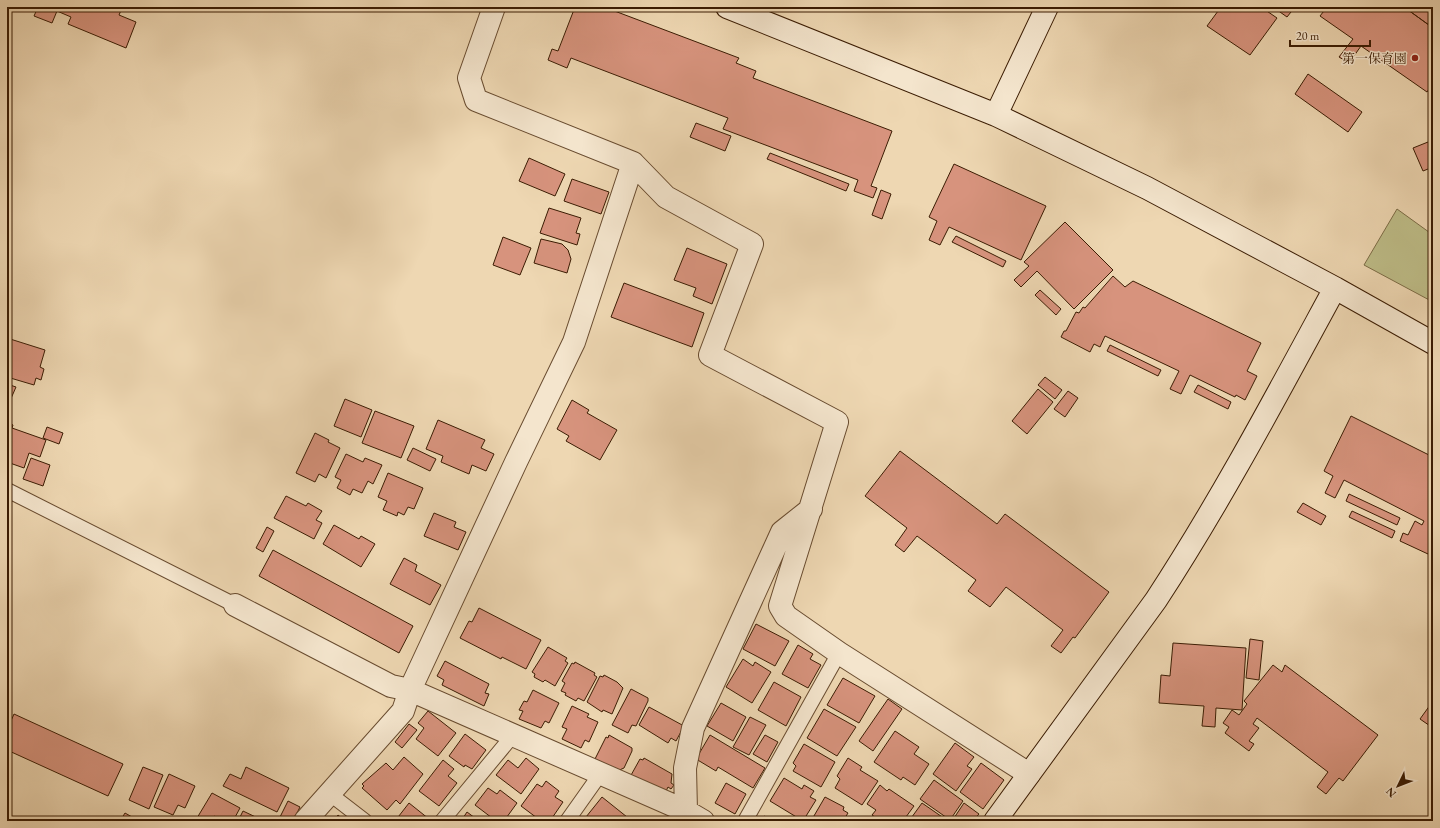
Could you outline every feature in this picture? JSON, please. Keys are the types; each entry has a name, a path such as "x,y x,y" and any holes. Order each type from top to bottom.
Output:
{"street":[{"path":"494,7 469,78 476,100 632,163 666,197 752,244 710,355 837,422 812,509 780,606 786,616 839,653 1029,774"},
{"path":"728,7 996,115 1147,188 1335,288 1433,343"},
{"path":"996,115 1047,7"},
{"path":"305,821 403,711 410,690 574,342 632,163"},
{"path":"995,821 1156,600 1176,570 1266,416 1335,288"},
{"path":"691,818 684,768 693,728 782,532 812,509"},
{"path":"235,605 391,686 410,690 514,734 601,773 691,818"}],"lane":[{"path":"7,490 235,605"},
{"path":"745,821 839,653"},
{"path":"442,821 514,734"},
{"path":"567,821 601,773"},
{"path":"330,794 365,821"}],"shaded area":[{"path":"1397,209 1433,235 1433,302 1364,265"}],"building":[{"path":"38,7 120,7 122,8 119,15 136,22 126,48 68,24 71,17 57,11 52,23 34,16"},
{"path":"575,7 604,7 739,58 736,63 756,71 753,78 892,131 871,186 877,188 873,198 854,191 858,180 723,129 728,118 571,58 567,68 548,60 552,49 558,51"},
{"path":"1221,7 1261,7 1277,18 1250,55 1207,26"},
{"path":"1273,7 1295,7 1287,17"},
{"path":"1327,7 1404,7 1433,28 1433,83 1427,92 1361,46 1349,63 1339,57 1353,39 1320,16"},
{"path":"1404,7 1433,7 1433,28"},
{"path":"1308,74 1362,112 1348,132 1295,94"},
{"path":"696,123 731,136 725,151 690,137"},
{"path":"1433,140 1433,167 1423,171 1413,148"},
{"path":"770,153 849,184 846,191 767,159"},
{"path":"529,158 565,174 555,196 519,181"},
{"path":"954,164 1046,206 1021,260 949,227 940,245 929,240 937,221 929,217"},
{"path":"572,179 609,192 601,214 564,201"},
{"path":"881,190 891,194 882,219 872,215"},
{"path":"549,208 581,218 576,233 580,234 577,245 540,233"},
{"path":"1065,222 1113,270 1074,309 1037,271 1021,287 1014,280 1029,266 1024,262"},
{"path":"956,236 1006,261 1003,267 952,242"},
{"path":"503,237 531,248 520,275 493,265"},
{"path":"541,239 562,244 568,250 571,259 567,273 534,263"},
{"path":"687,248 727,264 712,304 693,296 696,288 674,280"},
{"path":"1113,276 1125,287 1133,281 1261,343 1247,371 1257,376 1245,400 1236,395 1235,397 1190,375 1181,394 1170,389 1179,371 1105,336 1100,347 1094,344 1090,352 1061,337 1064,331 1066,331 1076,312 1079,313 1083,307 1085,308"},
{"path":"624,283 704,313 692,347 611,317"},
{"path":"1040,290 1061,309 1056,315 1035,295"},
{"path":"7,338 45,350 40,367 44,369 41,380 36,378 34,385 7,377"},
{"path":"1110,345 1161,370 1158,376 1107,351"},
{"path":"1045,377 1062,390 1055,399 1038,385"},
{"path":"7,384 16,387 9,403 7,402"},
{"path":"1198,385 1231,402 1228,409 1194,392"},
{"path":"1038,389 1053,402 1027,434 1012,421"},
{"path":"1068,391 1078,398 1065,417 1054,409"},
{"path":"345,399 372,410 361,437 334,426"},
{"path":"572,400 589,410 587,413 617,430 600,460 566,441 569,436 557,429"},
{"path":"375,411 414,426 401,458 362,443"},
{"path":"1351,416 1433,457 1433,547 1428,554 1400,541 1403,533 1408,535 1415,521 1422,525 1424,521 1344,480 1335,498 1325,493 1333,476 1324,471"},
{"path":"438,420 485,440 481,448 494,454 486,471 472,465 469,474 441,462 443,456 426,449"},
{"path":"7,422 13,425 12,428 46,440 40,457 29,453 24,468 7,462"},
{"path":"47,427 63,433 59,444 43,438"},
{"path":"315,433 329,440 328,442 340,448 326,478 319,474 315,482 296,473"},
{"path":"413,448 436,459 430,471 407,460"},
{"path":"900,451 997,524 1005,514 1109,592 1075,638 1073,637 1061,653 1051,646 1063,630 1006,587 990,607 968,591 976,580 917,536 904,552 895,545 907,528 865,496"},
{"path":"346,454 363,462 365,458 382,465 373,484 368,481 362,493 353,489 350,495 337,488 341,480 335,477"},
{"path":"31,458 50,465 43,486 23,479"},
{"path":"388,473 423,488 414,509 408,507 404,515 398,512 397,516 383,510 387,501 378,497"},
{"path":"1349,494 1400,518 1397,525 1346,501"},
{"path":"286,496 306,506 308,503 322,511 316,520 322,523 314,539 274,518"},
{"path":"1303,503 1326,516 1321,525 1297,512"},
{"path":"1352,511 1395,531 1392,538 1349,517"},
{"path":"434,513 456,522 454,527 466,532 458,550 424,536"},
{"path":"334,525 359,539 361,536 375,544 361,567 323,544"},
{"path":"267,527 274,531 263,552 256,548"},
{"path":"273,550 413,626 399,653 259,576"},
{"path":"404,558 417,565 415,571 441,585 430,605 390,584"},
{"path":"479,608 541,640 526,669 502,657 501,659 460,638 469,621 472,622"},
{"path":"756,624 789,641 775,666 743,649"},
{"path":"1250,639 1263,641 1259,680 1246,678"},
{"path":"1173,643 1246,648 1242,710 1216,708 1215,727 1202,726 1204,706 1159,703 1161,675 1170,676"},
{"path":"798,645 813,654 810,659 821,665 808,688 782,674"},
{"path":"548,647 567,658 565,661 568,663 555,686 545,680 543,682 534,677 535,674 532,672"},
{"path":"743,659 753,666 755,662 771,672 752,703 726,687"},
{"path":"445,661 489,684 485,693 489,694 484,706 442,685 444,680 437,676"},
{"path":"575,662 595,673 594,675 597,677 584,701 578,698 576,701 561,691 565,683 562,681 572,663 574,664"},
{"path":"1273,665 1282,672 1285,665 1378,735 1343,781 1339,778 1326,794 1317,787 1328,772 1257,718 1253,724 1259,728 1249,741 1254,744 1249,751 1225,733 1229,727 1223,723 1232,710 1239,715 1247,704 1244,701"},
{"path":"604,675 617,682 623,688 612,714 603,710 602,712 587,702 600,676 603,677"},
{"path":"843,678 875,696 859,723 827,705"},
{"path":"774,682 801,697 786,726 758,710"},
{"path":"631,689 648,698 648,701 636,726 632,725 628,733 612,725"},
{"path":"533,690 559,703 549,723 545,721 541,728 519,719 523,711 519,710 524,701 527,702"},
{"path":"888,699 902,709 873,751 859,741"},
{"path":"1433,701 1433,728 1420,719"},
{"path":"721,703 746,717 733,741 707,726"},
{"path":"572,706 589,714 587,717 598,722 589,742 585,740 581,748 562,739 567,729 562,727"},
{"path":"649,707 684,726 676,741 671,738 668,743 639,725"},
{"path":"824,709 856,727 837,756 807,738"},
{"path":"428,711 456,733 438,756 416,739 424,728 418,723"},
{"path":"14,714 123,764 108,796 7,750 7,730"},
{"path":"750,717 766,725 749,755 733,747"},
{"path":"409,724 417,730 402,748 395,742"},
{"path":"895,731 919,747 914,754 929,764 915,785 903,777 901,780 874,762"},
{"path":"465,734 486,750 472,769 465,765 464,767 449,756"},
{"path":"609,735 632,748 624,768 617,771 593,763 606,737 608,738"},
{"path":"710,735 765,768 753,788 718,767 716,771 696,759"},
{"path":"765,735 778,742 767,762 753,754"},
{"path":"955,743 974,757 967,766 972,769 956,791 933,774"},
{"path":"804,744 835,762 821,787 793,771 796,766 793,763"},
{"path":"404,757 423,774 400,804 396,800 387,810 362,788 364,786 362,784 386,763 393,770"},
{"path":"526,758 539,769 521,794 496,775 508,760 518,768"},
{"path":"644,758 672,774 671,783 674,785 671,789 668,787 664,795 630,777 640,759 643,760"},
{"path":"848,758 862,767 860,770 878,781 862,805 835,788 840,779 837,776"},
{"path":"443,760 454,769 448,776 457,783 439,806 419,791"},
{"path":"981,763 1004,780 983,809 960,792"},
{"path":"143,767 163,775 149,809 129,800"},
{"path":"246,767 289,788 277,812 223,786 230,774 241,779"},
{"path":"169,774 195,786 185,808 178,805 173,815 154,807"},
{"path":"784,778 802,789 804,785 814,791 810,797 816,800 803,821 770,801"},
{"path":"934,780 963,801 950,820 920,799"},
{"path":"546,781 559,791 555,797 563,802 550,821 541,821 521,806 537,784 542,787"},
{"path":"726,783 746,794 735,814 715,803"},
{"path":"880,785 887,791 889,789 914,806 903,821 881,821 872,815 876,810 867,804"},
{"path":"488,788 497,794 500,790 517,803 504,821 496,821 475,805"},
{"path":"212,793 240,808 233,821 221,821 214,816 211,821 202,821 197,818"},
{"path":"602,797 627,817 624,821 591,821 586,817"},
{"path":"825,797 844,807 843,810 848,813 843,821 811,821"},
{"path":"288,801 300,807 293,821 280,817"},
{"path":"409,803 429,819 428,821 395,821"},
{"path":"922,803 948,821 909,821"},
{"path":"964,803 979,814 973,821 952,821"},
{"path":"243,811 264,821 238,821"},
{"path":"467,812 479,821 461,821"},
{"path":"125,813 139,821 120,821"},
{"path":"338,815 345,821 333,821"},
{"path":"764,816 773,821 761,821"}],"place":[{"name":"第一保育園","path":"1415,58"}]}
